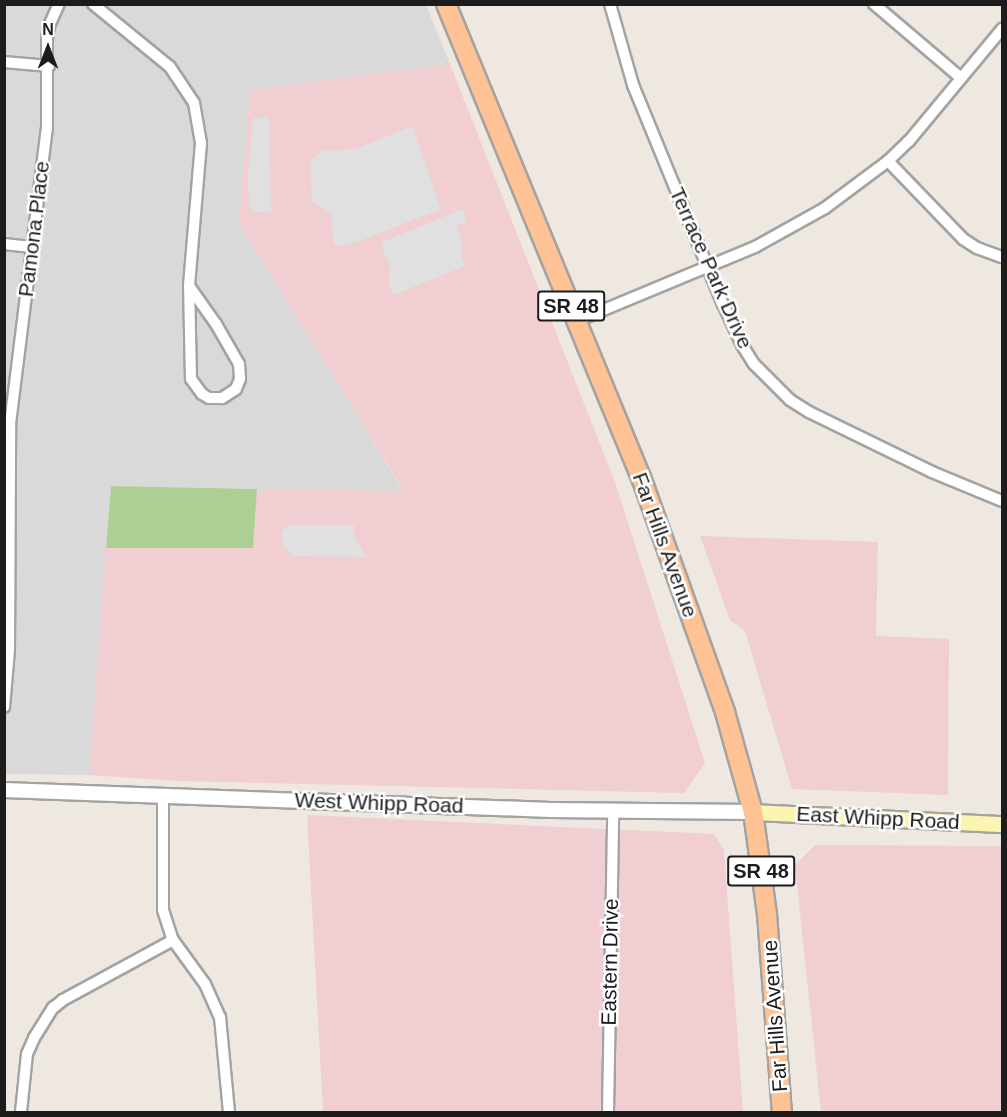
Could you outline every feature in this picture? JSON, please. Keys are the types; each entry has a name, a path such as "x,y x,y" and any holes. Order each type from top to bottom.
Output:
{"main road":[{"name":"Far Hills Avenue","path":"446,4 642,480 725,712 753,812 768,918 782,1113"},
{"name":"East Whipp Road","path":"753,812 1002,824"}],"street":[{"name":"Pamona Place","path":"4,707 7,606 7,424 46,129 49,26 59,4"},
{"path":"93,4 170,67 194,103 201,143 189,286 191,379 202,394 209,398 222,398 236,388 240,379 239,364 216,324 189,286"},
{"name":"Terrace Park Drive","path":"610,4 633,85 708,267 742,345 769,381 790,400 809,412 932,472 1002,501"},
{"path":"874,4 961,78"},
{"path":"578,321 708,267 791,228 850,191 888,161 935,112 1002,29"},
{"path":"4,62 49,66"},
{"path":"888,161 963,239 977,248 1002,257"},
{"path":"4,244 32,247"},
{"name":"West Whipp Road","path":"4,790 613,812 753,812"},
{"path":"163,795 161,894 163,910 173,940 206,984 220,1017 229,1113"},
{"name":"Eastern Drive","path":"608,1113 613,812"},
{"path":"21,1113 27,1054 39,1028 53,1008 81,990 173,940"}],"shaded area":[{"path":"5,5 426,5 450,64 250,90 239,223 404,492 111,486 89,775 5,774"},
{"path":"450,64 615,482 705,763 684,793 178,781 89,775 106,548 253,548 257,489 404,491 239,223 250,90"},
{"path":"253,118 269,118 271,212 253,212 249,205 248,174"},
{"path":"412,126 441,209 354,243 333,246 332,215 312,201 310,162 322,151 356,149"},
{"path":"463,209 467,222 456,226 461,236 461,256 465,266 393,295 389,286 390,266 380,243"},
{"path":"289,525 354,525 354,535 366,557 293,556 282,544 282,532"},
{"path":"700,536 878,542 876,636 949,639 948,795 792,789 745,631 730,620"},
{"path":"307,815 714,834 724,850 743,1112 323,1112"},
{"path":"815,845 1002,846 1002,1112 821,1112 795,865"}],"green space":[{"path":"111,486 257,489 253,548 106,548"}]}
